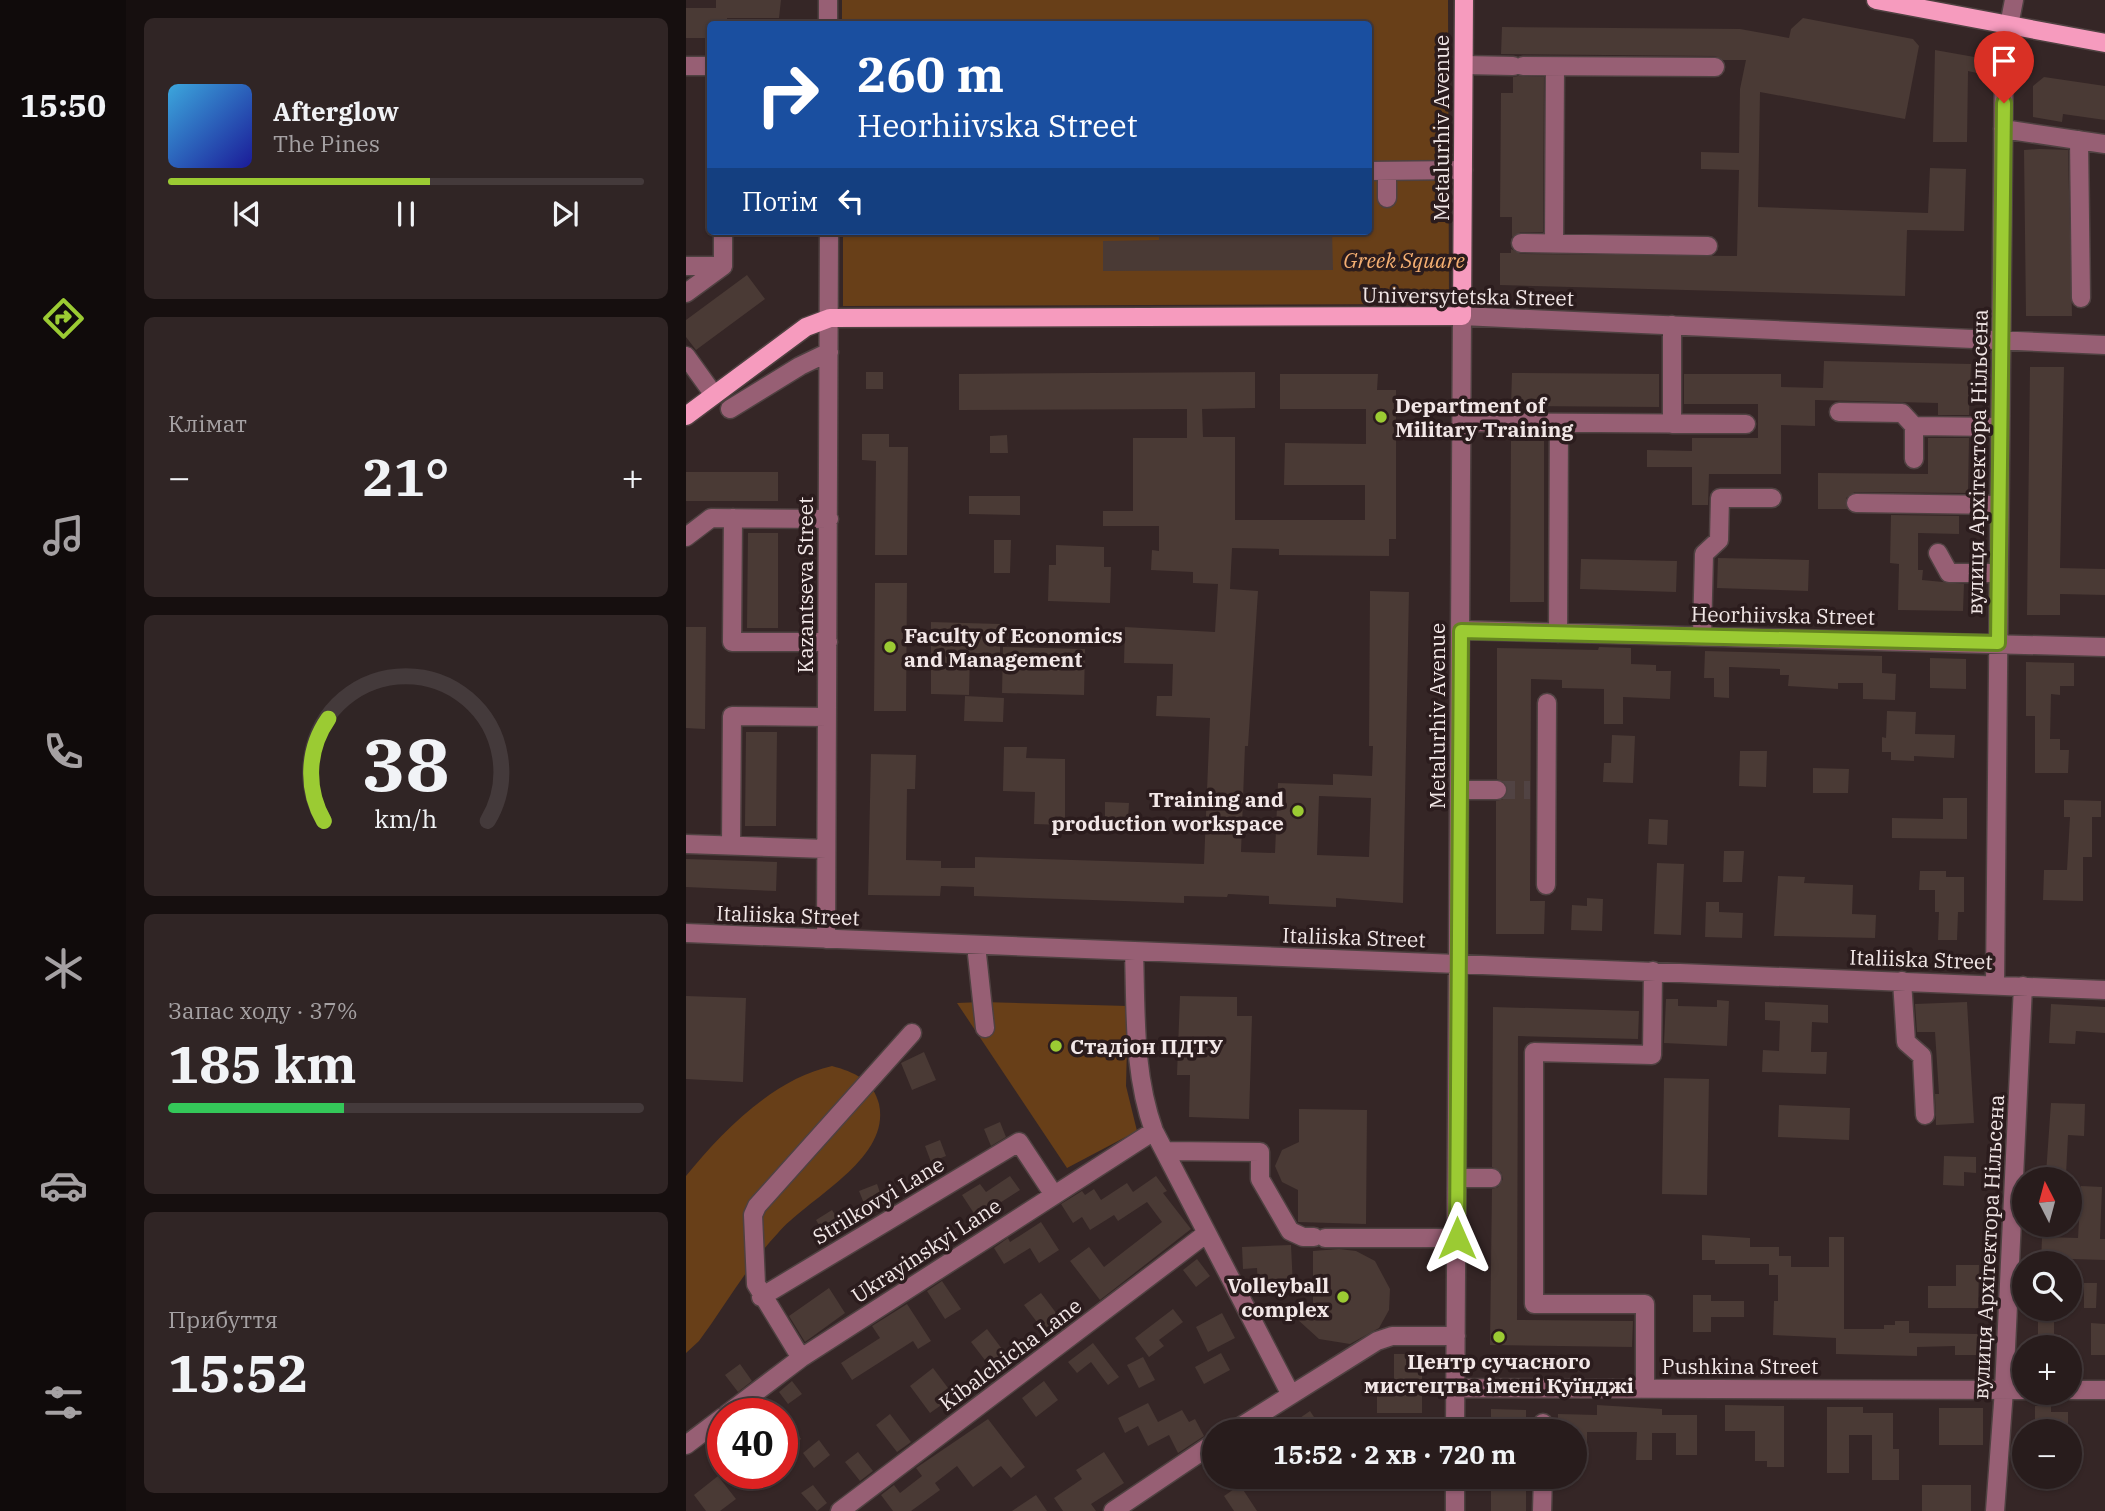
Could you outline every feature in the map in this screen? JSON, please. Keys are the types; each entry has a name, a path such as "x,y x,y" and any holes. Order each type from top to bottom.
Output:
{"main road":[{"name":"Metalurhiv Avenue","path":"1462,316 1465,0"},
{"path":"1876,0 2105,43"},
{"name":"Universytetska Street","path":"830,318 1462,316"},
{"path":"686,416 806,327 830,318"}],"street":[{"path":"828,0 828,21"},
{"name":"вулиця Архітектора Нільсена","path":"1995,985 2004,51 2014,0"},
{"path":"1464,65 1715,67"},
{"path":"686,66 707,66"},
{"path":"1554,243 1555,67"},
{"path":"2003,129 2105,144"},
{"path":"2079,140 2081,298"},
{"path":"1387,170 1387,198"},
{"path":"1372,171 1463,170"},
{"path":"723,235 723,266"},
{"name":"Kazantseva Street","path":"826,940 829,235"},
{"path":"1521,243 1708,246"},
{"path":"686,266 723,266"},
{"path":"686,293 723,266"},
{"name":"Universytetska Street","path":"1462,316 2105,345"},
{"name":"Metalurhiv Avenue","path":"1455,1419 1462,316"},
{"path":"1672,325 1672,424"},
{"path":"730,409 800,366 829,352"},
{"path":"686,356 715,395"},
{"path":"1839,412 1902,413 1914,426 1914,459"},
{"path":"1462,422 1746,424"},
{"path":"1558,633 1559,423"},
{"path":"1914,426 2000,428"},
{"path":"1702,636 1704,554 1718,540 1720,498 1772,498"},
{"path":"1856,503 1999,505"},
{"path":"686,537 711,518 829,519"},
{"path":"733,518 732,642 828,642"},
{"path":"1938,553 1949,573 1999,573"},
{"name":"Heorhiivska Street","path":"1461,631 2105,647"},
{"path":"1546,885 1539,790 1547,703"},
{"path":"731,845 732,716 827,717"},
{"path":"1460,790 1497,790"},
{"path":"686,844 826,849"},
{"name":"Italiiska Street","path":"686,933 2105,990"},
{"path":"976,945 985,1028"},
{"path":"1134,951 1138,1069 1143,1101 1164,1152 1290,1393"},
{"path":"1645,1389 1645,1304 1534,1304 1534,1052 1652,1055 1653,971"},
{"path":"1902,981 1906,1042 1922,1056 1925,1115"},
{"name":"вулиця Архітектора Нільсена","path":"1995,1511 2004,1390 2024,986"},
{"path":"801,1358 761,1297 753,1271 751,1222 757,1206 912,1033"},
{"name":"Ukrayinskyi Lane","path":"748,1398 801,1358 1154,1131"},
{"name":"Strilkovyi Lane","path":"761,1297 1019,1142 1054,1195"},
{"path":"1164,1152 1260,1152 1260,1180 1290,1231 1303,1237 1457,1238"},
{"path":"1457,1178 1492,1178"},
{"name":"Kibalchicha Lane","path":"840,1511 1207,1233"},
{"path":"1251,1419 1384,1338 1456,1336"},
{"name":"Pushkina Street","path":"1455,1388 2012,1390"},
{"path":"2082,1390 2105,1390"},
{"path":"686,1445 707,1429"},
{"path":"1112,1511 1202,1451"},
{"path":"1455,1489 1455,1511"},
{"path":"1542,1489 1542,1511"}],"green space":[{"name":"Greek Square","path":"842,0 1448,0 1449,304 843,306 843,235 1372,235 1372,21 842,21"},
{"name":"Стадіон ПДТУ","path":"957,1003 1128,1006 1126,1086 1137,1131 1067,1168"},
{"path":"832,1066 862,1078 876,1096 879,1104 879,1124 873,1142 845,1176 792,1219 767,1245 699,1341 686,1353 686,1176 733,1124 770,1094 790,1082"}],"building":[{"path":"716,0 781,0 779,18 727,18 727,21 707,21 707,38 686,38 686,8 716,8"},
{"path":"1803,18 1913,39 1919,46 1905,119 1760,92 1758,207 1928,213 1930,168 1966,169 1964,231 1907,230 1905,296 1500,285 1500,253 1511,253 1511,249 1521,254 1737,256 1739,170 1701,169 1701,152 1739,153 1740,89 1746,60 1723,60 1715,56 1501,54 1502,27 1740,29 1789,38 1791,29"},
{"path":"1935,50 1980,58 1977,73 1968,71 1967,142 1933,142"},
{"path":"1513,77 1544,77 1543,232 1521,232 1512,237 1512,217 1500,217 1501,93 1513,93"},
{"path":"2044,77 2105,86 2105,120 2063,114 2062,122 2033,117 2033,86"},
{"path":"2024,150 2068,150 2072,316 2026,316"},
{"path":"1159,235 1332,235 1333,270 1103,271 1103,241 1159,240"},
{"path":"747,275 765,299 696,350 686,337 686,320"},
{"path":"1824,361 1971,364 1969,415 1938,415 1938,403 1815,400 1815,426 1781,425 1781,474 1709,474 1708,505 1692,505 1692,467 1647,467 1647,450 1692,451 1692,438 1758,438 1758,404 1684,404 1684,374 1781,374 1781,387 1823,388"},
{"path":"2030,367 2064,367 2060,568 2105,569 2105,595 2060,594 2060,615 2027,615"},
{"path":"866,372 883,372 883,389 866,389"},
{"path":"1255,372 1255,408 1202,409 1203,437 1235,437 1235,520 1365,520 1365,485 1284,485 1285,443 1366,444 1366,409 1280,409 1280,374 1378,374 1377,390 1396,390 1396,539 1389,539 1389,556 1279,555 1279,549 1232,548 1230,589 1258,591 1248,746 1245,746 1241,852 1275,853 1278,783 1333,785 1333,774 1372,776 1373,746 1369,746 1370,591 1409,592 1403,903 1336,898 1336,907 1269,904 1269,896 1228,894 1227,897 1184,896 1184,903 974,896 974,887 941,886 940,896 868,895 871,754 916,755 915,789 907,789 906,860 941,861 941,868 975,868 975,857 1204,864 1210,718 1156,716 1157,696 1172,696 1173,664 1124,663 1125,627 1215,632 1218,584 1193,583 1193,572 1151,570 1152,550 1159,551 1159,526 1103,526 1103,511 1133,511 1133,438 1187,438 1187,409 959,410 959,374","holes":["1319,796 1371,798 1369,857 1317,855"]},
{"path":"1512,373 1659,374 1659,407 1511,406"},
{"path":"862,434 889,434 889,447 908,447 907,555 875,555 876,461 862,460"},
{"path":"1007,435 1008,453 990,453 990,436"},
{"path":"1928,438 1969,438 1968,493 1855,492 1846,498 1847,509 1818,509 1818,473 1928,474"},
{"path":"1511,441 1544,441 1544,602 1510,602"},
{"path":"686,472 778,472 778,501 686,501"},
{"path":"969,496 1020,496 1020,515 969,514"},
{"path":"1891,515 1959,516 1959,534 1918,533 1918,570 1923,570 1922,580 1964,584 1963,611 1898,610 1899,564 1890,563"},
{"path":"748,533 778,533 778,628 747,628"},
{"path":"994,540 1011,540 1010,573 994,573"},
{"path":"1056,545 1104,547 1104,567 1111,567 1110,603 1048,601 1049,565 1056,565"},
{"path":"1718,558 1809,560 1808,591 1717,588"},
{"path":"1581,559 1677,561 1676,592 1580,589"},
{"path":"875,583 907,583 906,711 874,711"},
{"path":"931,622 1000,624 1000,654 970,653 969,695 931,694"},
{"path":"686,627 706,627 705,729 686,728"},
{"path":"1003,647 1085,649 1084,695 1002,693"},
{"path":"1599,647 1631,648 1631,664 1656,665 1656,671 1671,671 1670,699 1623,697 1623,724 1604,724 1604,689 1562,688 1562,680 1531,679 1530,901 1545,901 1544,934 1496,934 1496,801 1503,799 1508,791 1506,784 1497,779 1497,648 1598,650"},
{"path":"1705,651 1882,656 1882,673 1896,674 1895,700 1863,699 1863,683 1838,683 1838,689 1788,686 1789,675 1780,675 1780,669 1729,667 1729,698 1714,697 1714,678 1704,678"},
{"path":"1930,658 1966,659 1966,689 1930,688"},
{"path":"2026,662 2074,663 2074,686 2060,686 2060,695 2051,694 2050,739 2060,739 2060,750 2069,750 2068,773 2035,773 2035,716 2026,716"},
{"path":"965,696 1004,698 1003,722 964,721"},
{"path":"1887,711 1916,712 1915,734 1955,735 1954,758 1914,756 1914,761 1891,760 1891,752 1882,752 1882,737 1886,738"},
{"path":"746,732 777,732 776,826 745,826"},
{"path":"1612,735 1635,736 1633,783 1603,782 1604,763 1611,763"},
{"path":"1004,747 1027,747 1026,758 1065,759 1065,825 1034,824 1035,792 1003,791"},
{"path":"1740,751 1767,751 1766,787 1739,786"},
{"path":"1813,768 1849,769 1848,793 1813,793"},
{"path":"1943,798 1967,798 1967,839 1892,838 1892,818 1943,819"},
{"path":"2064,800 2101,801 2101,817 2092,817 2092,857 2083,857 2083,901 2043,900 2044,870 2067,870 2070,817 2064,817"},
{"path":"1105,802 1129,803 1128,820 1105,820"},
{"path":"1649,819 1668,820 1667,845 1648,844"},
{"path":"1724,851 1744,851 1742,882 1723,882"},
{"path":"686,859 777,862 776,891 686,887"},
{"path":"1657,863 1684,864 1681,935 1654,934"},
{"path":"1920,871 1946,871 1946,877 1964,877 1964,912 1958,912 1957,940 1938,940 1939,912 1935,912 1935,890 1919,890"},
{"path":"1778,876 1805,877 1804,883 1853,885 1852,914 1876,915 1875,938 1774,936"},
{"path":"1587,898 1603,899 1602,931 1571,930 1572,905 1587,906"},
{"path":"1706,902 1719,902 1719,912 1743,913 1742,938 1705,937"},
{"path":"686,996 746,998 743,1082 686,1079"},
{"path":"1180,996 1237,997 1237,1016 1252,1016 1249,1119 1189,1117 1190,1075 1177,1075"},
{"path":"1666,999 1678,999 1678,1006 1717,1007 1717,1000 1729,1001 1727,1046 1664,1043"},
{"path":"1765,1002 1828,1005 1828,1023 1812,1022 1811,1052 1827,1052 1826,1074 1762,1072 1763,1050 1779,1051 1780,1021 1765,1020"},
{"path":"1967,1002 1974,1123 1936,1125 1935,1094 1939,1094 1935,1032 1917,1032 1915,1004"},
{"path":"2051,1004 2105,1007 2105,1033 2076,1031 2075,1044 2049,1043"},
{"path":"1493,1007 1639,1011 1638,1039 1518,1036 1517,1320 1633,1321 1632,1347 1490,1345 1492,1189 1498,1187 1503,1179 1501,1172 1492,1167"},
{"path":"924,1052 936,1080 912,1090 901,1063"},
{"path":"1664,1078 1709,1079 1707,1195 1662,1194"},
{"path":"2051,1103 2085,1104 2084,1136 2068,1135 2066,1167 2046,1167"},
{"path":"1779,1105 1850,1108 1849,1140 1778,1137"},
{"path":"1299,1109 1367,1110 1366,1224 1298,1222 1298,1190 1282,1182 1275,1166 1282,1150 1299,1142"},
{"path":"1000,1122 1006,1137 991,1146 984,1129"},
{"path":"940,1140 946,1156 931,1162 925,1146"},
{"path":"1944,1156 1976,1157 1976,1173 1964,1172 1964,1186 1943,1185"},
{"path":"1010,1176 1020,1190 995,1206 997,1210 979,1221 962,1195 980,1184 986,1192"},
{"path":"1156,1176 1167,1191 1163,1193 1191,1229 1100,1300 1070,1261 1089,1247 1104,1267 1162,1222 1147,1202 1118,1221 1114,1215 1090,1230 1082,1217 1073,1223 1061,1204 1082,1191 1085,1195 1094,1189 1101,1200 1127,1183 1133,1192"},
{"path":"877,1184 884,1204 867,1211 859,1191"},
{"path":"2082,1186 2102,1187 2100,1239 2105,1239 2105,1260 2082,1259 2082,1251 2041,1251 2042,1237 2082,1237"},
{"path":"832,1210 843,1227 827,1238 816,1220"},
{"path":"1041,1222 1059,1250 1039,1263 1030,1248 1004,1264 994,1248 1008,1238 1010,1242"},
{"path":"1702,1235 1750,1238 1750,1247 1779,1247 1779,1256 1791,1256 1791,1267 1829,1267 1829,1237 1844,1237 1844,1329 1884,1329 1884,1325 1895,1325 1895,1321 1909,1321 1909,1333 1979,1334 1979,1355 1955,1355 1955,1346 1917,1347 1917,1356 1836,1354 1836,1338 1773,1335 1774,1301 1778,1301 1778,1275 1769,1275 1769,1264 1715,1264 1715,1260 1702,1260"},
{"path":"1291,1245 1293,1287 1258,1289 1257,1268 1243,1269 1242,1247"},
{"path":"1313,1251 1356,1251 1375,1261 1390,1289 1389,1310 1379,1328 1350,1344 1319,1339 1297,1319 1313,1318"},
{"path":"1197,1259 1210,1276 1196,1287 1183,1270"},
{"path":"1956,1265 1979,1265 1978,1308 1928,1308 1928,1286 1956,1286"},
{"path":"942,1281 961,1309 945,1319 927,1291"},
{"path":"2084,1283 2097,1283 2096,1308 2084,1308"},
{"path":"829,1288 845,1313 805,1342 789,1316"},
{"path":"1041,1293 1066,1326 1049,1338 1024,1305"},
{"path":"1693,1295 1711,1295 1711,1301 1744,1301 1744,1317 1711,1317 1711,1332 1693,1332"},
{"path":"907,1304 931,1341 918,1349 913,1341 852,1380 841,1363 880,1338 872,1326"},
{"path":"1173,1309 1183,1322 1159,1340 1164,1346 1149,1357 1135,1338"},
{"path":"1222,1313 1235,1338 1208,1352 1196,1327"},
{"path":"2038,1321 2054,1321 2054,1335 2038,1335"},
{"path":"2091,1323 2105,1324 2105,1355 2091,1355"},
{"path":"987,1329 1014,1365 998,1377 971,1342"},
{"path":"1093,1343 1119,1377 1108,1385 1091,1362 1077,1373 1068,1362"},
{"path":"1221,1353 1230,1370 1204,1384 1195,1367"},
{"path":"1394,1354 1422,1354 1422,1413 1377,1413 1377,1390 1394,1389"},
{"path":"1143,1357 1155,1380 1139,1388 1127,1365"},
{"path":"740,1364 752,1381 738,1392 725,1375"},
{"path":"933,1368 954,1396 930,1413 910,1386"},
{"path":"792,1381 802,1394 796,1398 784,1398 779,1392"},
{"path":"1044,1381 1058,1400 1036,1417 1022,1398"},
{"path":"1148,1403 1158,1422 1182,1410 1189,1422 1195,1419 1202,1437 1178,1453 1169,1435 1148,1446 1138,1426 1125,1433 1118,1418"},
{"path":"1597,1405 1662,1409 1662,1415 1697,1415 1697,1455 1676,1455 1676,1433 1652,1433 1652,1460 1636,1460 1637,1432 1587,1432 1587,1419 1558,1419 1558,1414 1597,1415"},
{"path":"1725,1405 1784,1406 1784,1467 1767,1467 1767,1461 1755,1461 1755,1431 1725,1431"},
{"path":"2035,1406 2051,1406 2051,1412 2068,1412 2068,1419 2035,1419"},
{"path":"1827,1407 1863,1407 1863,1413 1893,1413 1893,1449 1899,1449 1899,1480 1872,1480 1872,1435 1849,1435 1849,1473 1827,1473"},
{"path":"1939,1408 1983,1408 1983,1445 1939,1445"},
{"path":"1491,1409 1526,1410 1526,1419 1491,1419"},
{"path":"1310,1411 1315,1419 1298,1419"},
{"path":"890,1414 911,1442 897,1452 876,1425"},
{"path":"988,1419 1025,1467 1011,1478 1001,1466 973,1487 957,1466 935,1483 940,1490 911,1511 893,1511 881,1495 894,1485 900,1493 922,1476 916,1468"},
{"path":"819,1440 830,1455 814,1468 803,1453"},
{"path":"858,1452 873,1471 860,1481 845,1462"},
{"path":"1104,1452 1124,1483 1091,1504 1096,1511 1063,1511 1054,1498 1082,1479 1076,1470"},
{"path":"707,1485 707,1489 728,1489 736,1499 720,1511 706,1511 694,1495"},
{"path":"813,1485 827,1503 817,1511 801,1493"},
{"path":"1922,1485 1971,1485 1971,1511 1922,1511"},
{"path":"1234,1489 1243,1489 1257,1511 1234,1511 1224,1496"},
{"path":"1491,1489 1526,1489 1526,1511 1491,1511"},
{"path":"1036,1495 1047,1511 1012,1511"}],"tunnel":[{"path":"1497,790 1530,790"}],"place":[{"name":"Department of Military Training","path":"1381,417"},
{"name":"Faculty of Economics and Management","path":"890,647"},
{"name":"Training and production workspace","path":"1298,811"},
{"name":"Стадіон ПДТУ","path":"1056,1046"},
{"name":"Volleyball complex","path":"1343,1297"},
{"name":"Центр сучасного мистецтва імені Куїнджі","path":"1499,1337"}],"route":[{"path":"1457,1238 1461,631 1998,643 2004,103"}]}
